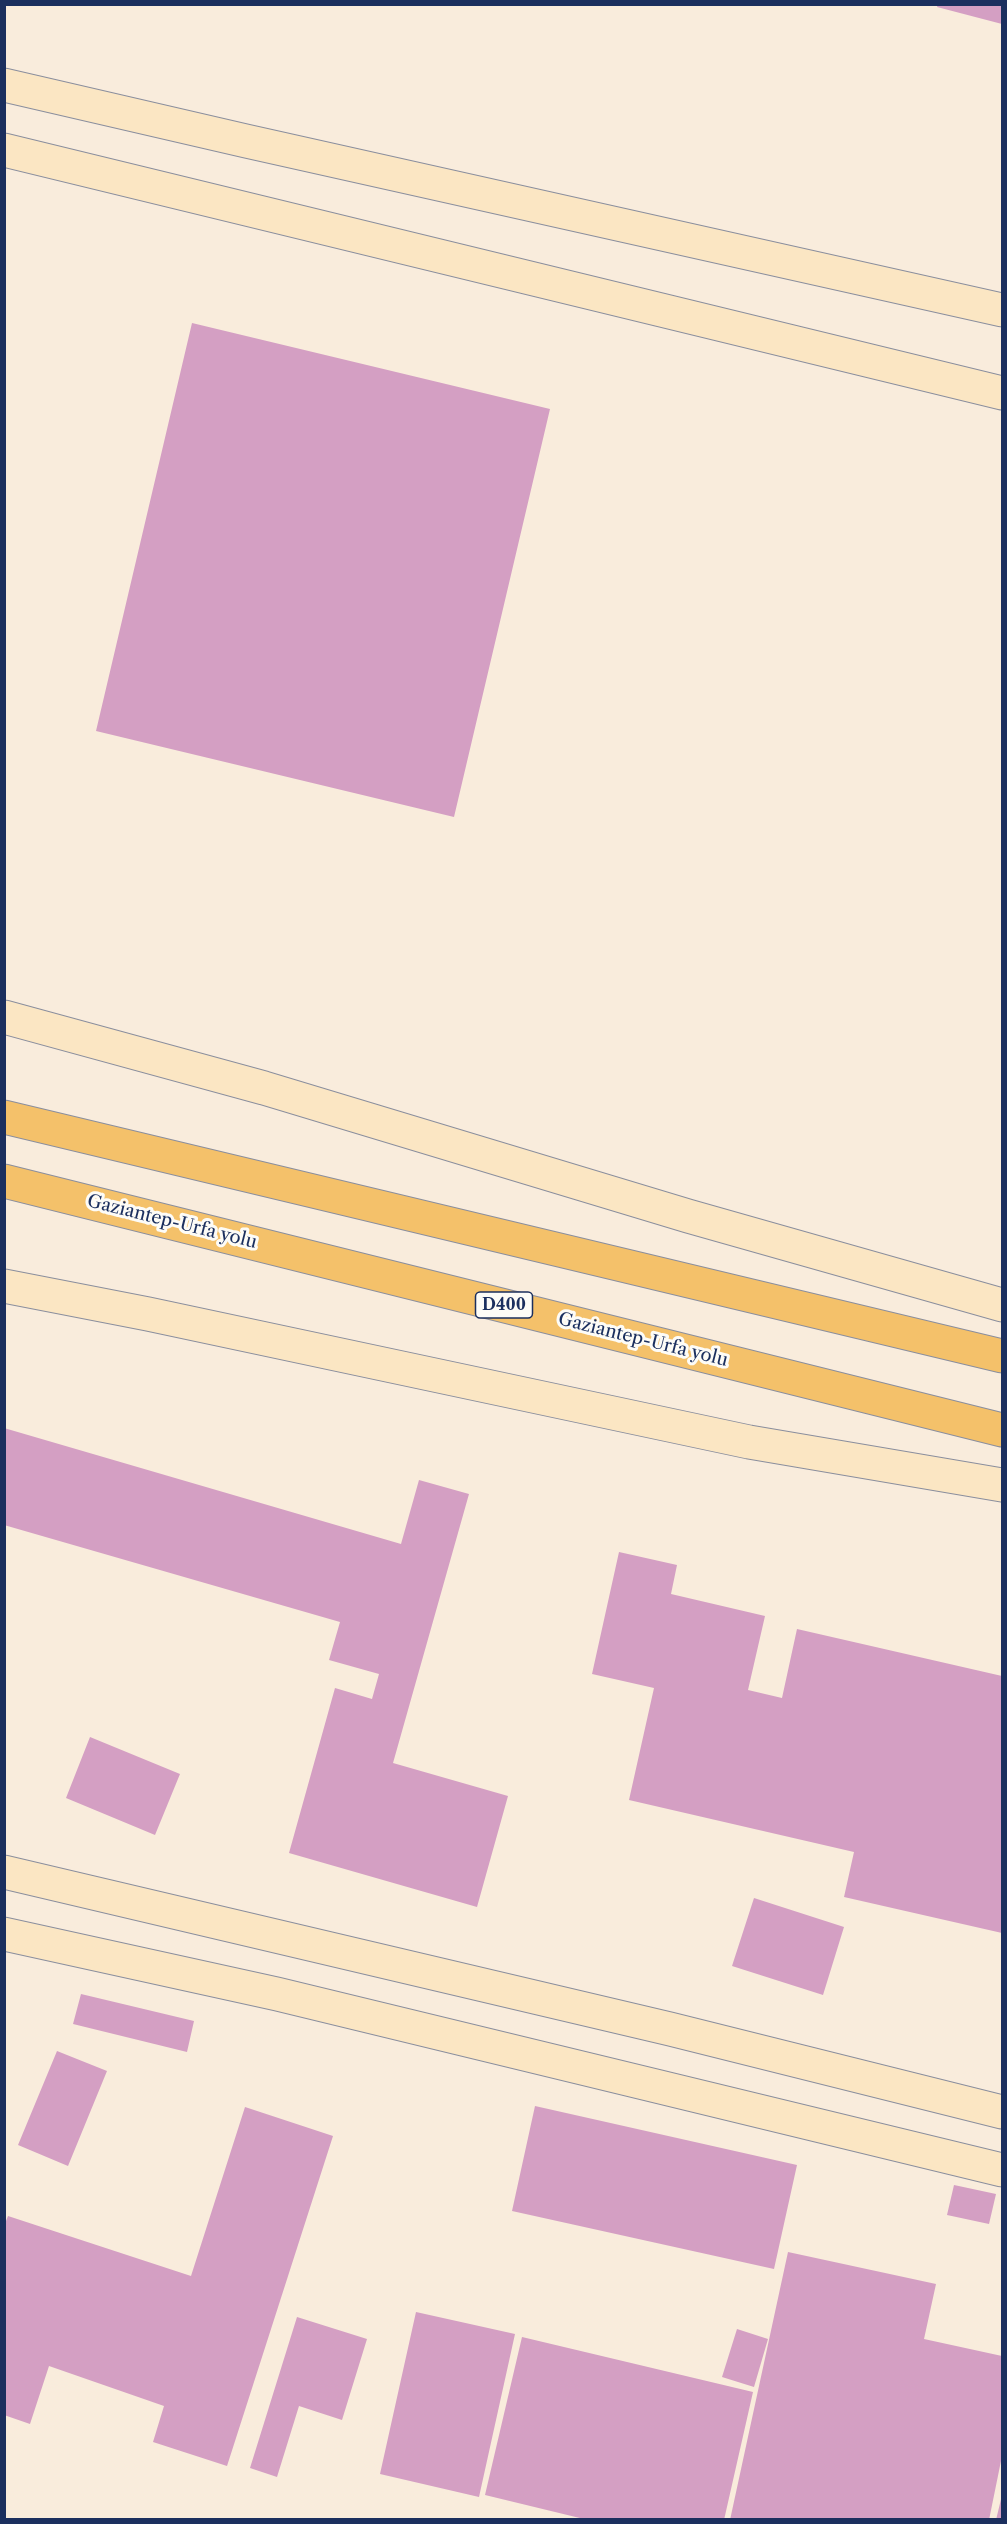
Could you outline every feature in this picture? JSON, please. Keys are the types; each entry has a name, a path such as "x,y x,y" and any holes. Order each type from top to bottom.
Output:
{"highway":[{"path":"4,1117 1002,1356"},
{"name":"Gaziantep-Urfa yolu","path":"4,1181 1002,1430"}],"street":[{"path":"4,84 246,141 1002,310"},
{"path":"4,150 1002,393"},
{"path":"4,1017 264,1088 688,1216 1002,1305"},
{"path":"4,1286 160,1316 749,1442 1002,1485"},
{"path":"4,1872 670,2030 1002,2112"},
{"path":"4,1934 277,1994 1002,2170"}],"building":[{"path":"938,4 1002,4 1002,24 937,7"},
{"path":"192,323 550,409 454,817 96,731"},
{"path":"4,1428 401,1544 419,1480 469,1494 393,1763 508,1796 477,1907 289,1853 335,1688 372,1699 379,1674 329,1660 340,1622 4,1525"},
{"path":"619,1552 677,1565 671,1594 765,1616 748,1690 782,1698 797,1629 1002,1676 1002,1933 844,1897 854,1852 629,1800 654,1688 592,1674"},
{"path":"90,1737 180,1774 155,1835 66,1798"},
{"path":"754,1898 844,1927 823,1995 732,1966"},
{"path":"81,1994 194,2021 187,2052 73,2024"},
{"path":"57,2051 107,2071 68,2166 18,2145"},
{"path":"535,2106 797,2165 774,2269 512,2211"},
{"path":"245,2107 333,2136 227,2466 153,2442 164,2406 49,2366 30,2424 4,2415 4,2226 8,2216 191,2276"},
{"path":"954,2185 996,2194 989,2224 947,2215"},
{"path":"788,2252 936,2284 924,2339 1002,2356 1002,2456 989,2520 730,2520"},
{"path":"416,2312 515,2334 479,2497 380,2474"},
{"path":"297,2317 367,2339 342,2420 299,2406 277,2477 250,2468"},
{"path":"737,2329 768,2339 754,2387 722,2377"},
{"path":"522,2337 753,2392 724,2520 588,2520 485,2495"},
{"path":"1002,2495 1002,2520 996,2520"}]}
